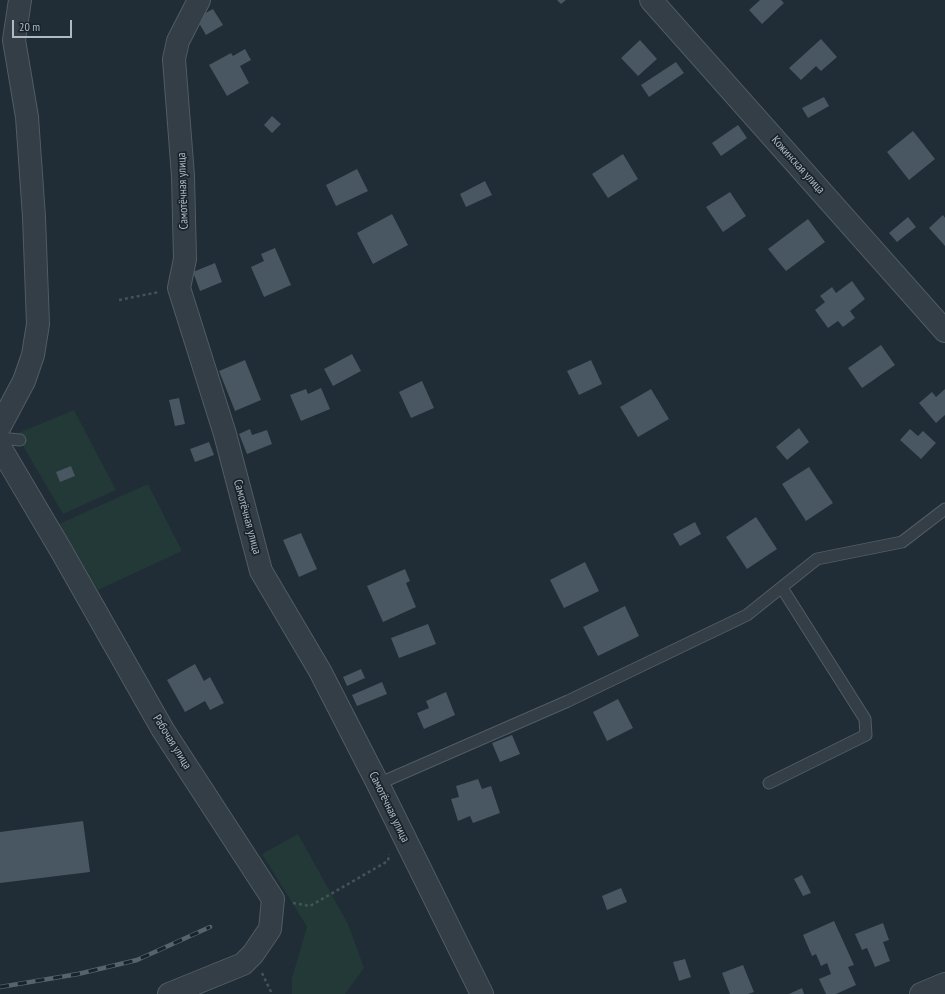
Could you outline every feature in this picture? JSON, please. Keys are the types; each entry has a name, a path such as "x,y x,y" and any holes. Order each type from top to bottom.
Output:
{"street":[{"path":"0,426 24,381 33,355 38,324 34,217 27,117 14,40 20,0"},
{"name":"Самотёчная улица","path":"199,0 178,41 174,60 183,176 185,251 185,259 179,288 225,434 261,571 320,671 482,994"},
{"name":"Кожинская улица","path":"651,0 945,331"},
{"name":"Рабочая улица","path":"10,444 62,552 163,730 273,899"},
{"path":"169,994 243,964 254,954 270,929 273,899"},
{"path":"921,994 945,984"}],"lane":[{"path":"0,438 10,444"},
{"path":"378,784 568,701 747,615 817,560 902,542 945,510"},
{"path":"769,783 866,735 865,719 782,588"}],"path":[{"path":"119,300 164,291"},
{"path":"273,899 310,906 388,861 389,847"}],"green space":[{"path":"74,410 116,490 63,514 16,434"},
{"path":"148,484 182,551 98,590 59,524"},
{"path":"298,834 348,924 364,968 345,994 292,994 292,978 307,927 262,854"}],"building":[{"path":"557,0 566,0 561,4"},
{"path":"760,0 781,0 784,3 762,24 749,10"},
{"path":"213,9 223,25 206,35 196,18"},
{"path":"821,39 837,57 821,71 816,66 801,80 789,68"},
{"path":"640,40 657,59 638,76 621,58"},
{"path":"245,49 251,60 240,66 249,83 227,96 209,65 231,53 233,56"},
{"path":"676,62 684,73 649,97 641,85"},
{"path":"824,97 829,106 808,118 802,108"},
{"path":"272,116 281,124 272,133 264,125"},
{"path":"738,125 747,138 721,156 712,143"},
{"path":"913,131 935,159 909,180 887,152"},
{"path":"623,154 638,179 608,198 592,174"},
{"path":"357,169 368,191 336,206 326,185"},
{"path":"485,181 492,195 466,207 460,194"},
{"path":"730,192 746,216 723,232 706,207"},
{"path":"392,214 408,245 373,264 357,233"},
{"path":"943,215 945,218 945,246 929,228"},
{"path":"908,217 916,227 897,242 889,233"},
{"path":"808,219 825,242 786,271 768,249"},
{"path":"275,248 291,285 264,297 251,267 264,261 261,254"},
{"path":"215,263 222,282 200,291 193,272"},
{"path":"852,281 865,299 850,311 855,318 843,327 838,321 828,328 815,310 825,302 820,296 832,287 836,293"},
{"path":"881,345 895,365 862,388 848,368"},
{"path":"352,354 361,371 333,386 324,369"},
{"path":"245,360 261,400 235,411 219,371"},
{"path":"591,360 602,384 579,395 567,371"},
{"path":"422,381 434,408 411,418 399,392"},
{"path":"321,388 330,409 301,421 290,395 306,389 308,394"},
{"path":"651,389 669,419 638,437 620,407"},
{"path":"945,389 945,415 936,423 919,403 932,392 936,397"},
{"path":"179,398 185,424 175,426 169,400"},
{"path":"799,428 809,442 787,460 776,447"},
{"path":"250,429 252,435 267,430 272,444 247,454 239,434"},
{"path":"910,429 918,436 923,431 936,443 921,459 900,440"},
{"path":"209,442 214,455 195,462 190,449"},
{"path":"71,466 75,476 60,482 56,472"},
{"path":"809,467 833,503 806,521 782,484"},
{"path":"756,517 777,549 747,569 726,537"},
{"path":"695,522 701,534 680,546 673,534"},
{"path":"301,533 317,569 299,577 283,540"},
{"path":"585,562 599,591 564,608 550,580"},
{"path":"405,569 410,581 406,583 416,607 383,622 367,586"},
{"path":"625,606 639,636 598,656 583,627"},
{"path":"428,624 436,644 399,658 391,638"},
{"path":"195,664 204,681 210,677 224,703 210,710 205,701 185,712 167,680"},
{"path":"361,669 365,678 347,686 343,677"},
{"path":"382,682 387,694 357,706 352,695"},
{"path":"446,692 455,715 424,729 417,713 429,708 426,701"},
{"path":"618,699 633,728 607,741 593,712"},
{"path":"512,735 520,754 500,762 492,743"},
{"path":"478,779 482,789 491,786 500,813 473,823 470,816 458,821 451,799 459,797 456,786"},
{"path":"83,821 90,872 0,883 0,832"},
{"path":"802,875 811,893 803,896 794,879"},
{"path":"621,888 627,902 607,910 602,896"},
{"path":"834,921 854,965 848,967 856,985 836,994 826,994 819,979 831,974 827,963 821,966 816,954 812,956 803,935"},
{"path":"883,923 889,940 883,942 890,961 875,967 867,948 862,950 855,934"},
{"path":"685,959 691,977 679,981 673,962"},
{"path":"743,965 754,992 748,994 730,994 722,973"},
{"path":"802,988 804,994 789,994"}],"railway":[{"path":"0,987 78,974 137,960 210,927"}]}
